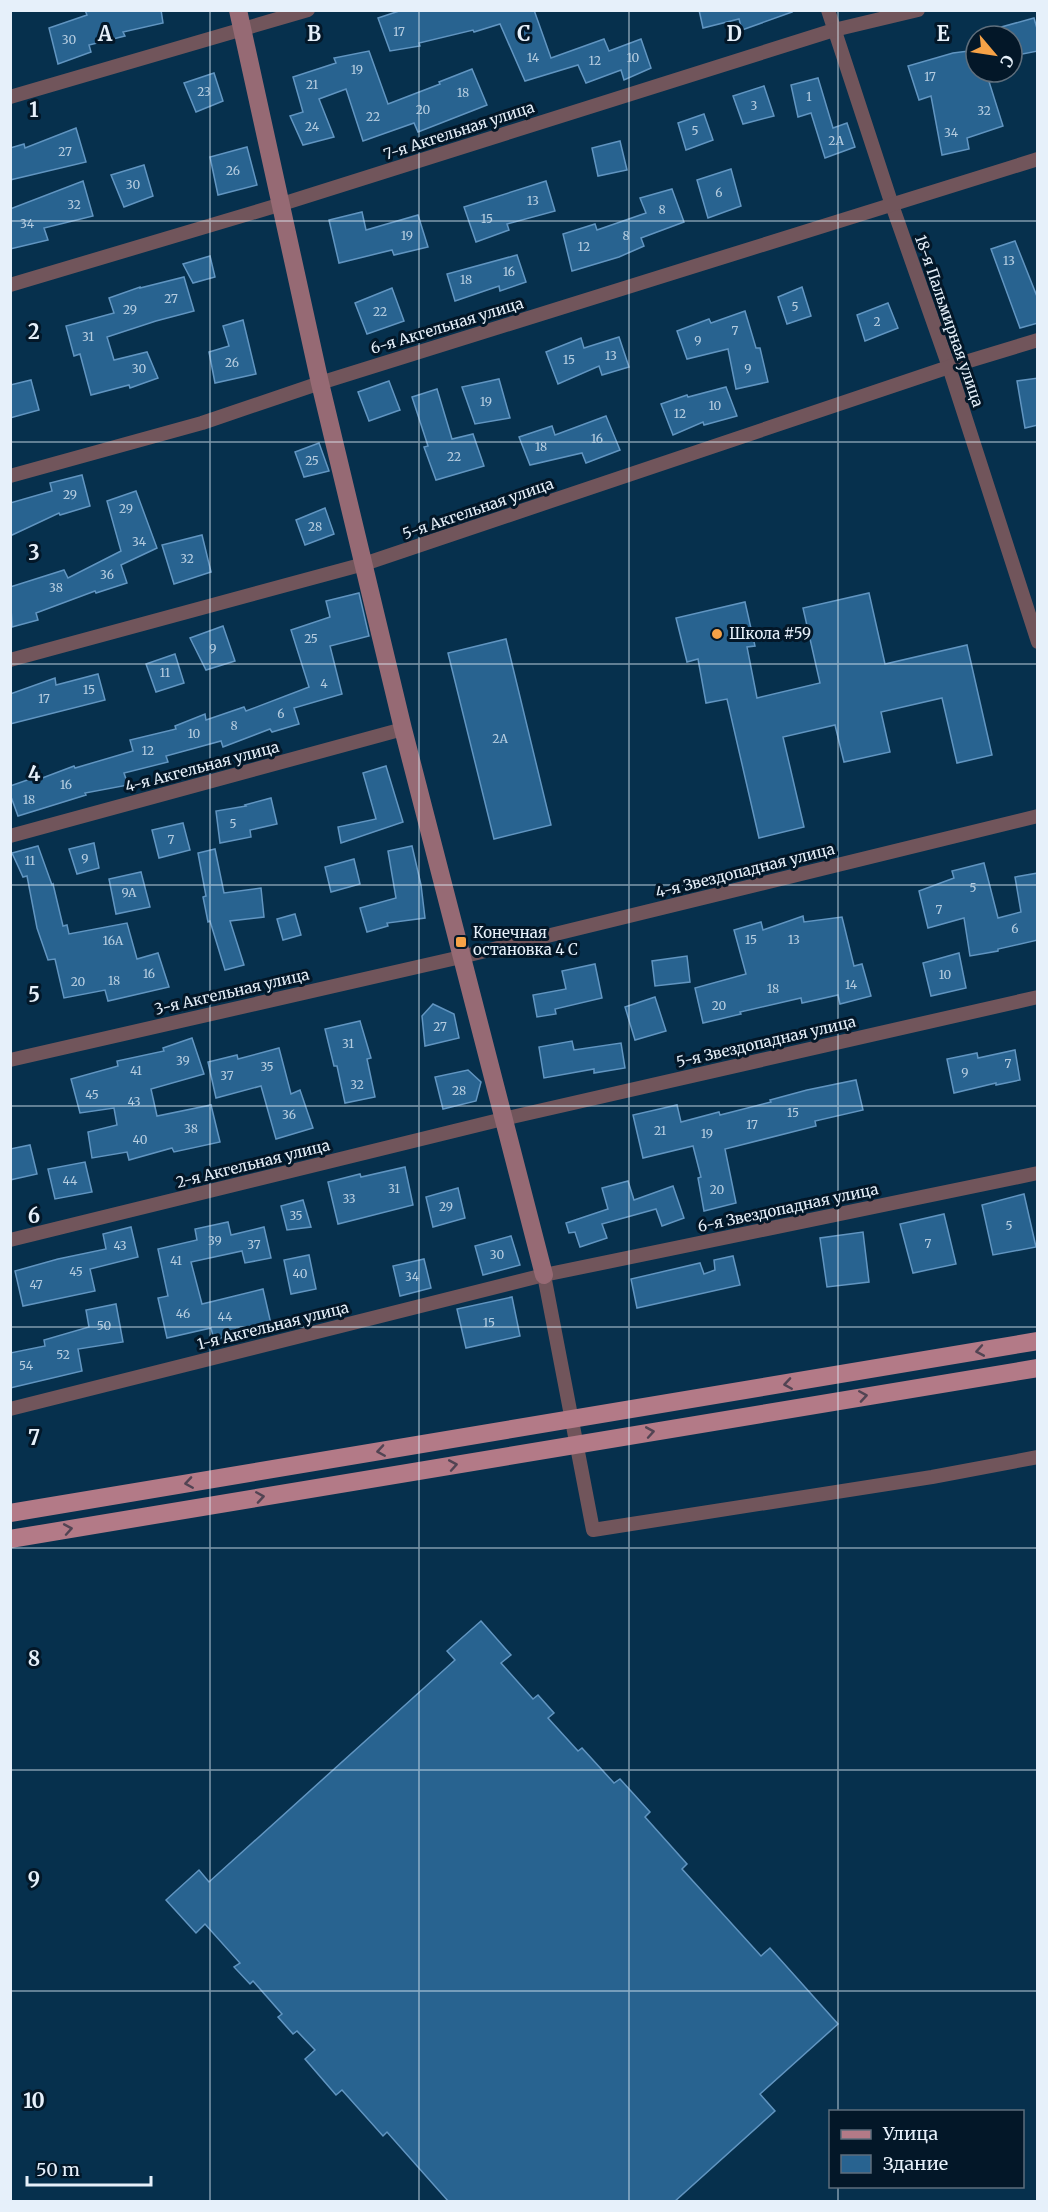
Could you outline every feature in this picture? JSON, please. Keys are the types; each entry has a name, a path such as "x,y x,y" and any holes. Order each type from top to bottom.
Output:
{"main road":[{"path":"10,1513 1038,1341"},
{"path":"10,1539 1038,1368"}],"street":[{"path":"10,97 240,19 308,10"},
{"name":"18-я Пальмирная улица","path":"828,10 892,205 949,367 1038,642"},
{"name":"7-я Акгельная улица","path":"10,285 282,204 834,30 918,10"},
{"path":"240,19 320,383 403,729 544,1275 593,1530 932,1477 1038,1457"},
{"name":"6-я Акгельная улица","path":"10,476 202,423 320,383 1038,159"},
{"name":"5-я Акгельная улица","path":"10,660 364,564 949,367 1038,340"},
{"name":"4-я Акгельная улица","path":"10,836 403,729"},
{"name":"4-я Звездопадная улица","path":"461,957 1038,816"},
{"name":"3-я Акгельная улица","path":"10,1060 461,957"},
{"name":"5-я Звездопадная улица","path":"502,1119 1038,996"},
{"name":"2-я Акгельная улица","path":"10,1240 502,1119"},
{"name":"6-я Звездопадная улица","path":"544,1275 1038,1173"},
{"name":"1-я Акгельная улица","path":"10,1409 544,1275"}],"building":[{"path":"85,10 161,10 163,23 123,32 125,36 89,45 91,52 58,64 49,28 87,15"},
{"path":"402,10 534,10 551,58 604,39 609,51 641,39 651,68 624,80 621,70 586,83 578,65 525,81 500,24 474,32 473,30 419,43 420,46 390,51 378,18"},
{"path":"699,10 791,10 792,12 742,30 739,19 703,28"},
{"path":"1034,18 1038,32 1038,51 1024,54 1024,24 1012,24"},
{"path":"369,51 388,104 472,69 487,105 418,132 414,123 363,141 346,89 319,99 334,137 303,145 290,116 303,112 293,77 336,63 334,58"},
{"path":"964,52 964,84 990,84 1003,126 967,138 969,149 942,155 931,96 919,100 908,66"},
{"path":"214,73 223,101 196,112 184,83"},
{"path":"818,78 833,128 847,123 855,147 825,158 811,113 798,117 791,85"},
{"path":"764,86 774,116 743,124 733,96"},
{"path":"704,114 713,140 686,150 678,123"},
{"path":"76,128 86,162 10,180 10,148 24,144 25,148"},
{"path":"620,141 627,170 598,176 592,148"},
{"path":"247,147 257,185 218,195 210,157"},
{"path":"144,165 153,196 124,207 111,175"},
{"path":"731,169 741,206 708,218 697,180"},
{"path":"83,181 93,216 44,228 48,240 10,249 10,209"},
{"path":"546,181 555,211 507,224 509,230 476,242 464,207"},
{"path":"672,189 684,222 641,238 644,246 619,257 572,271 563,234 595,224 597,230 646,213 640,198"},
{"path":"362,212 366,230 418,215 428,247 394,255 392,250 339,263 329,220"},
{"path":"1015,241 1038,299 1038,323 1020,328 991,249"},
{"path":"517,255 526,282 500,291 499,286 455,301 447,274"},
{"path":"210,256 215,277 193,283 183,264"},
{"path":"184,277 194,311 107,337 114,360 147,352 158,378 130,388 129,385 91,395 80,354 74,356 66,326 114,313 109,298 140,287"},
{"path":"802,287 811,316 787,324 778,297"},
{"path":"392,288 404,321 367,334 355,303"},
{"path":"888,303 898,328 865,341 857,315"},
{"path":"745,311 756,348 760,348 768,382 736,389 728,349 687,359 677,331 709,319 711,323"},
{"path":"243,320 256,374 215,383 209,352 229,346 223,326"},
{"path":"619,337 629,367 602,375 599,366 558,384 546,352 581,338 584,348"},
{"path":"1038,378 1038,425 1025,428 1017,381"},
{"path":"499,379 510,418 475,424 462,387"},
{"path":"31,380 39,410 10,418 10,385"},
{"path":"389,381 400,410 369,421 358,392"},
{"path":"726,387 737,416 704,425 703,422 673,435 661,404 687,395 688,397"},
{"path":"437,389 452,439 473,434 484,466 436,480 424,447 428,446 412,397"},
{"path":"606,416 620,450 586,463 582,453 530,465 519,437 552,426 555,435"},
{"path":"319,443 329,471 304,477 295,452"},
{"path":"82,475 90,506 60,515 59,513 10,536 10,503 52,491 50,483"},
{"path":"136,491 157,548 121,565 127,583 96,593 95,591 36,613 38,620 12,627 10,587 64,570 68,578 121,551 107,501"},
{"path":"325,508 334,534 305,545 296,520"},
{"path":"202,535 211,572 174,584 162,545"},
{"path":"359,593 369,636 330,646 342,694 294,708 299,724 272,732 270,729 223,747 221,741 166,756 168,762 124,773 128,785 85,793 86,795 18,816 10,794 10,786 133,751 130,740 176,729 175,726 205,714 206,720 244,707 246,711 309,687 291,630 330,617 326,601"},
{"path":"869,593 885,664 967,645 992,755 957,763 942,698 881,712 890,752 844,762 835,725 783,737 804,827 759,838 727,699 706,703 698,659 687,662 676,618 745,602 755,646 747,647 757,698 820,683 803,608"},
{"path":"223,626 235,661 206,670 190,638"},
{"path":"506,639 551,825 494,839 448,653"},
{"path":"175,654 184,683 156,692 146,664"},
{"path":"98,674 105,700 10,724 10,694 55,678 56,685"},
{"path":"386,766 403,822 341,843 338,827 376,819 363,773"},
{"path":"271,798 277,824 250,830 251,837 220,843 216,811 246,806"},
{"path":"183,823 190,850 159,858 152,830"},
{"path":"94,843 99,868 77,874 69,849"},
{"path":"38,846 53,884 63,926 67,925 69,934 127,923 137,959 158,953 169,987 108,1001 105,990 64,998 55,959 48,960 37,928 27,876 23,877 12,853"},
{"path":"412,846 421,885 425,918 387,923 388,926 367,932 360,908 396,898 388,851"},
{"path":"215,849 224,893 261,888 264,917 230,921 244,965 225,970 210,921 208,922 198,853"},
{"path":"354,859 360,884 331,892 325,867"},
{"path":"984,863 998,918 1021,912 1015,877 1038,873 1038,940 970,956 964,918 928,928 919,891 954,878 952,871"},
{"path":"141,872 150,907 116,914 109,879"},
{"path":"295,914 301,935 283,940 277,919"},
{"path":"803,916 804,922 842,917 854,966 862,964 871,996 840,1004 838,995 802,1003 801,998 703,1023 695,988 746,974 734,930 761,922 763,930"},
{"path":"959,953 966,988 931,996 923,963"},
{"path":"687,956 690,982 655,986 652,961"},
{"path":"595,964 602,998 555,1009 556,1014 537,1017 533,995 566,989 562,971"},
{"path":"655,997 666,1031 635,1040 625,1007"},
{"path":"433,1004 454,1014 459,1038 425,1046 422,1016"},
{"path":"360,1021 371,1058 367,1059 375,1097 345,1103 337,1066 334,1066 325,1029"},
{"path":"192,1038 204,1074 151,1089 157,1116 211,1105 220,1142 174,1152 172,1148 129,1160 127,1152 92,1158 88,1132 117,1125 114,1108 80,1113 71,1079 118,1066 117,1061 164,1051 163,1048"},
{"path":"572,1041 574,1050 621,1043 625,1068 594,1073 594,1069 544,1078 539,1047"},
{"path":"279,1048 291,1094 300,1090 313,1128 276,1139 261,1086 216,1098 208,1062 237,1055 238,1059"},
{"path":"1015,1050 1020,1080 954,1093 947,1059 977,1053 978,1058"},
{"path":"468,1070 481,1082 476,1101 443,1109 435,1077"},
{"path":"856,1080 863,1110 815,1121 816,1126 725,1149 736,1203 704,1211 698,1178 701,1177 693,1146 643,1158 633,1115 677,1105 681,1122 719,1112 720,1115 807,1090"},
{"path":"30,1145 37,1174 10,1180 10,1149"},
{"path":"85,1162 92,1192 55,1199 48,1169"},
{"path":"405,1167 413,1205 338,1224 328,1182"},
{"path":"628,1181 634,1200 673,1186 684,1218 662,1226 656,1209 602,1224 607,1238 580,1247 575,1232 569,1233 566,1223 608,1209 602,1188"},
{"path":"458,1188 465,1218 433,1227 426,1197"},
{"path":"1024,1194 1036,1247 993,1255 982,1205"},
{"path":"303,1200 311,1227 287,1230 281,1206"},
{"path":"944,1214 956,1264 913,1273 900,1224"},
{"path":"228,1222 231,1235 264,1227 271,1258 245,1263 242,1251 191,1262 202,1304 263,1289 271,1324 214,1340 211,1328 167,1338 158,1298 168,1296 158,1249 197,1240 195,1229"},
{"path":"131,1227 138,1257 90,1269 95,1291 23,1306 15,1271 106,1249 103,1234"},
{"path":"863,1232 869,1282 827,1287 820,1238"},
{"path":"511,1236 520,1265 483,1275 475,1246"},
{"path":"309,1255 316,1289 291,1294 284,1260"},
{"path":"733,1256 740,1285 637,1308 631,1279 700,1263 704,1274 715,1270 714,1260"},
{"path":"424,1259 431,1288 400,1296 393,1266"},
{"path":"512,1297 520,1336 466,1348 457,1309"},
{"path":"116,1304 123,1342 78,1349 82,1371 10,1388 10,1353 45,1346 44,1340 89,1327 86,1310"},
{"path":"481,1621 511,1655 501,1663 533,1699 538,1695 554,1713 548,1718 578,1751 582,1748 614,1783 620,1779 650,1812 645,1817 687,1864 682,1869 761,1956 770,1948 838,2024 760,2094 775,2111 674,2202 449,2202 387,2132 383,2136 342,2090 336,2095 305,2059 315,2050 297,2031 293,2034 278,2017 282,2014 253,1981 250,1984 234,1967 240,1963 205,1924 196,1933 166,1900 199,1870 209,1882 455,1660 447,1651"}],"place":[{"name":"Школа #59","path":"717,634"},
{"name":"Конечная остановка 4 С","path":"461,942"}]}
